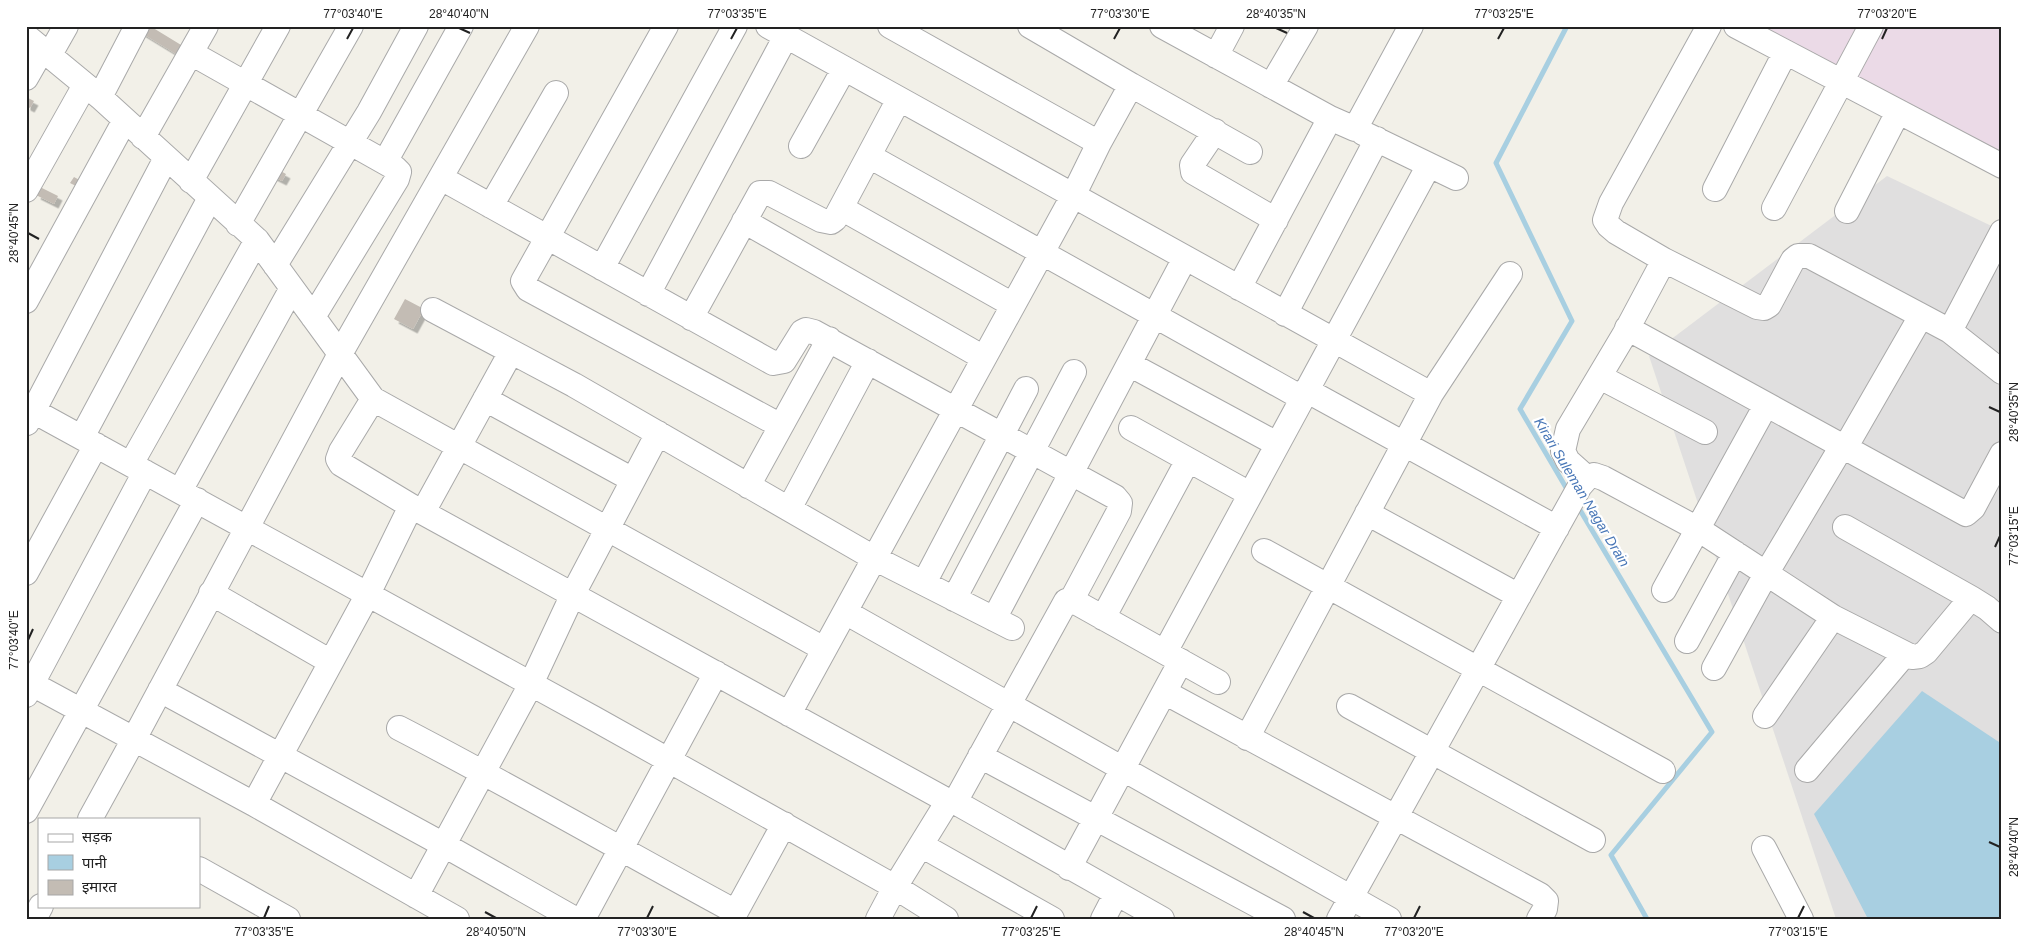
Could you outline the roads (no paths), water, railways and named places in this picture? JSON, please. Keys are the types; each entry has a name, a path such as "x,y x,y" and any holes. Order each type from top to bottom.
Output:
{"street":[{"path":"26,78 39,47 66,26"},
{"path":"26,190 137,26"},
{"path":"143,137 206,26"},
{"path":"191,181 278,26"},
{"path":"238,224 350,26"},
{"path":"275,265 350,143 416,26"},
{"path":"385,162 461,26"},
{"path":"98,816 134,739 246,527 340,354 527,26"},
{"path":"666,26 523,281 528,289 781,426"},
{"path":"602,268 735,26"},
{"path":"890,26 1099,143"},
{"path":"1030,26 1250,152"},
{"path":"1162,26 1330,118 1456,178"},
{"path":"1216,56 1232,26"},
{"path":"1271,86 1306,26"},
{"path":"1355,129 1411,26"},
{"path":"1709,26 1612,204 1605,220 1609,226 1664,260 1757,307 1764,308 1769,305 1793,260 1798,256 1809,256 1950,331 2002,372"},
{"path":"1736,26 1760,32 1785,53 2002,166"},
{"path":"1774,208 1871,26"},
{"path":"648,294 777,31 1431,394"},
{"path":"39,47 125,120 256,240 373,399 824,650"},
{"path":"191,53 385,162 399,172 397,179 313,317"},
{"path":"1715,189 1785,53"},
{"path":"801,146 844,69"},
{"path":"789,714 1073,196 1130,85"},
{"path":"491,206 556,93"},
{"path":"691,318 757,196 764,192 827,222 836,219 899,99"},
{"path":"1847,211 1898,112"},
{"path":"1239,288 1330,118"},
{"path":"26,301 125,120"},
{"path":"1215,131 1192,165 1193,172 1276,220"},
{"path":"1285,314 1377,139"},
{"path":"869,156 1154,317 1560,522"},
{"path":"166,158 29,414 89,441 368,594 784,824 895,887 946,919"},
{"path":"1070,868 1166,693 1173,657 1250,494 1429,164"},
{"path":"441,178 773,363 784,361 802,332 806,330 829,339 1115,497 1120,503 1119,512 1071,600"},
{"path":"26,573 89,441 210,198"},
{"path":"841,208 1013,305"},
{"path":"744,222 984,358"},
{"path":"1950,331 2002,232"},
{"path":"256,240 138,468 29,689 81,712 134,739 254,804 457,919"},
{"path":"433,310 574,385 874,558 1003,624 1071,474 1185,258"},
{"path":"1584,482 1563,451 1568,429 1628,328 1664,260"},
{"path":"1247,738 1431,394 1510,274"},
{"path":"26,811 81,712 292,288"},
{"path":"1714,668 1766,574 1921,316"},
{"path":"1628,328 1966,514 1973,508 2002,454"},
{"path":"748,486 829,339"},
{"path":"254,804 368,594 417,509 459,447 511,352"},
{"path":"788,509 868,361"},
{"path":"1129,364 1277,444"},
{"path":"954,599 1074,372"},
{"path":"1600,377 1705,432"},
{"path":"924,583 1026,390"},
{"path":"373,399 338,459 341,464 417,509 1162,919"},
{"path":"485,399 633,480"},
{"path":"1664,590 1766,405"},
{"path":"1131,428 1250,494"},
{"path":"416,896 531,684 573,594 658,433"},
{"path":"1103,618 1188,460"},
{"path":"1339,919 1560,522 1584,482 1594,475 1698,529 1833,617 1904,655 1920,656 1926,652 1971,598"},
{"path":"1367,513 1519,596"},
{"path":"1845,527 1971,598 1987,608 2002,621"},
{"path":"1264,551 1663,771"},
{"path":"1687,641 1735,553"},
{"path":"212,593 331,662"},
{"path":"878,919 921,845 980,756 1062,604 1066,601 1071,600 1218,682"},
{"path":"845,612 1125,768 1389,919"},
{"path":"1765,716 1833,617"},
{"path":"1807,770 1904,655"},
{"path":"583,919 716,673"},
{"path":"160,690 280,757 444,844 576,919"},
{"path":"1166,693 1394,818 1540,895 1546,901 1545,909 1539,919"},
{"path":"1349,706 1593,840"},
{"path":"399,728 484,771 734,915 784,824"},
{"path":"980,756 1283,919"},
{"path":"921,845 1052,919"},
{"path":"1764,848 1802,919"},
{"path":"200,870 288,919"},
{"path":"1103,919 1116,894"}],"water":[{"path":"1922,691 2002,744 2002,919 1868,919 1814,814"}],"waterway":[{"name":"Kirari Suleman Nagar Drain","path":"1567,26 1496,163 1572,321 1520,409 1568,491"},
{"name":"Kirari Suleman Nagar Drain","path":"1577,505 1712,732 1611,855 1647,919"}]}
